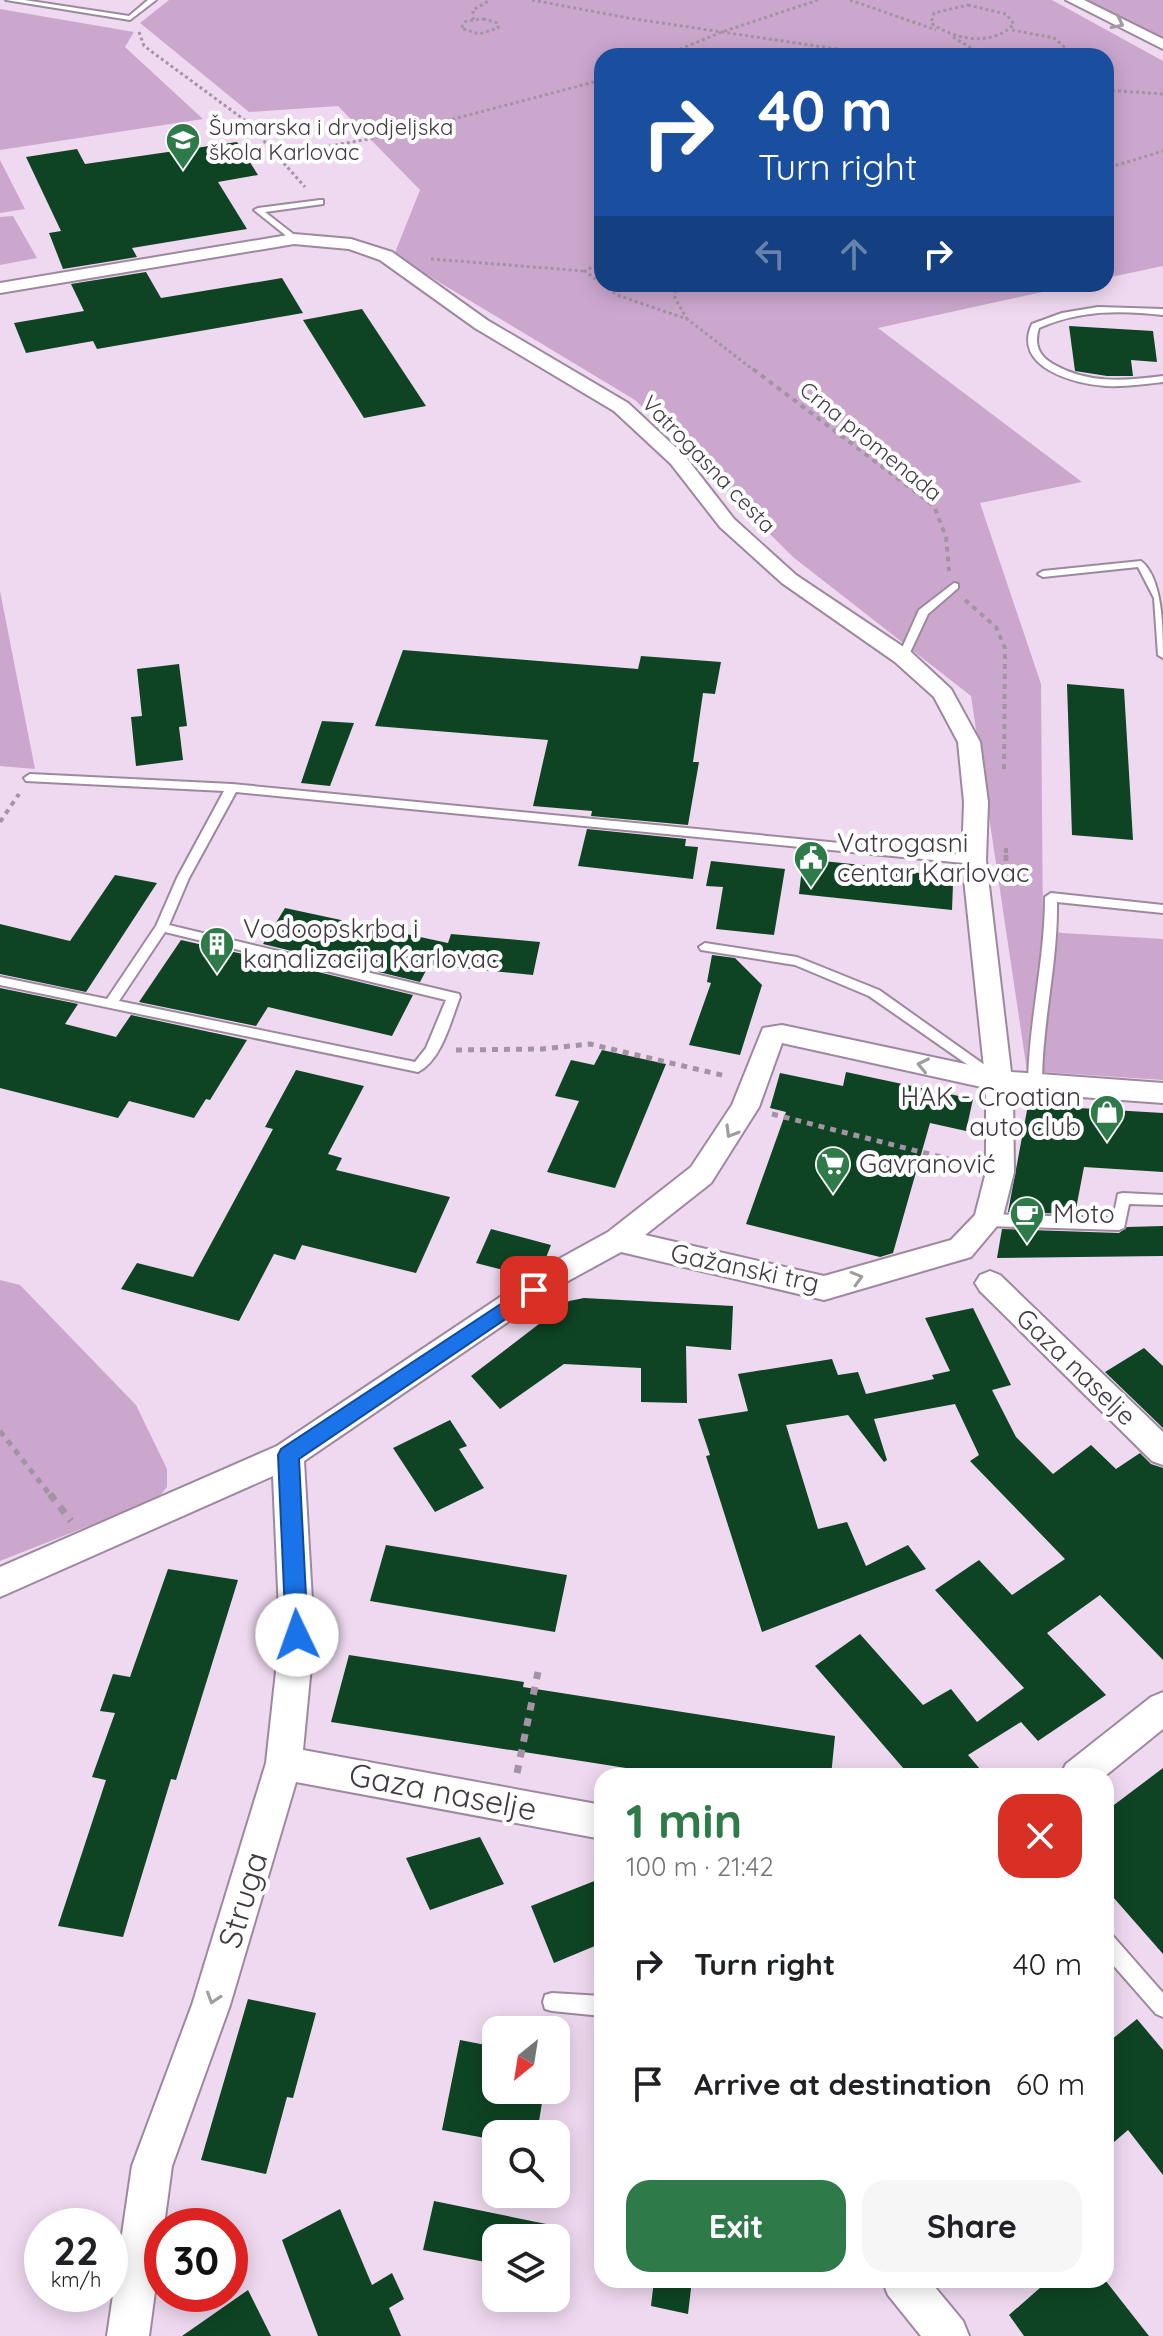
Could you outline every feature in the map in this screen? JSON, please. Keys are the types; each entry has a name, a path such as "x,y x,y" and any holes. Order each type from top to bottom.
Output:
{"street":[{"path":"1073,0 1163,45"},
{"name":"Vatrogasna cesta","path":"0,288 294,239 351,244 386,256 481,324 621,407 678,460 727,523 789,579 903,657 943,694 969,742 976,802 974,860 999,1081"},
{"name":"Gažanski trg","path":"782,1034 999,1081 1000,1172 988,1220 961,1249 824,1288 618,1240 701,1175 750,1095 769,1038 782,1034"},
{"path":"999,1081 1163,1093"},
{"path":"0,1582 288,1455 558,1273 618,1240"},
{"name":"Gaza naselje","path":"990,1283 1163,1452"},
{"name":"Struga","path":"128,2336 152,2166 211,2005 284,1763 297,1635 288,1455"},
{"path":"1088,1768 1163,1708"},
{"name":"Gaza naselje","path":"284,1763 594,1821"},
{"path":"909,2288 948,2336"}],"lane":[{"path":"10,0 130,18 152,0"},
{"path":"294,239 258,210 320,202"},
{"path":"1163,312 1135,309 1077,312 1051,318 1035,326 1030,338 1038,358 1069,378 1133,384 1163,379"},
{"path":"1043,574 1141,564 1159,598 1163,655"},
{"path":"903,657 923,612 954,586"},
{"path":"30,778 232,788 974,860"},
{"path":"110,1004 162,927 183,878 232,788"},
{"path":"1035,1083 1034,1059 1053,933 1051,897 1163,909"},
{"path":"0,981 418,1067 432,1050 454,997 162,927"},
{"path":"705,947 797,961 874,993 999,1081"},
{"path":"988,1220 1119,1224 1123,1198 1163,1200"},
{"path":"1114,1952 1163,2007"},
{"path":"552,2002 594,2005"}],"path":[{"path":"473,20 473,10 490,0"},
{"path":"532,0 628,18 830,48"},
{"path":"683,48 818,0"},
{"path":"850,0 947,33 984,37 1011,30 1054,38 1066,48"},
{"path":"971,48 937,29 930,18 934,13 954,6 982,7 1006,14 1014,24 1011,30"},
{"path":"130,18 144,46 246,121 320,202"},
{"path":"473,20 494,21 498,28 479,34 461,28 463,23 473,20"},
{"path":"276,156 396,134 594,82"},
{"path":"1114,91 1163,94"},
{"path":"1114,165 1163,151"},
{"path":"386,256 585,271 594,266"},
{"name":"Crna promenada","path":"585,271 594,278"},
{"name":"Crna promenada","path":"613,292 687,319 934,506 946,537 947,566 954,586"},
{"path":"675,292 675,298 687,319"},
{"path":"954,586 974,610 996,627 1005,648 1004,789"},
{"path":"1006,835 1007,880"},
{"path":"432,1050 542,1049 590,1044 1000,1172"},
{"path":"0,1431 89,1544"},
{"path":"511,1805 538,1672"}],"shaded area":[{"path":"169,0 1052,0 1163,61 1163,266 1114,276 1114,48 594,48 594,292 1042,292 878,328 1082,482 980,503 1041,684 1043,929 1163,939 1163,1080 1027,1071 971,696 793,557 635,400 394,255 420,190 338,106 249,112 140,23"},
{"path":"1084,0 1163,0 1163,40"},
{"path":"0,9 134,32 125,47 203,119 0,150"},
{"path":"0,160 25,209 0,213"},
{"path":"13,216 37,258 0,265 0,217"},
{"path":"0,591 35,769 0,766"},
{"path":"0,1280 20,1285 136,1405 167,1469 167,1487 157,1499 0,1561"}],"building":[{"path":"237,142 258,175 218,182 247,229 132,248 137,257 63,269 49,233 61,231 26,157 77,149 85,164"},
{"path":"146,272 161,298 282,278 303,313 97,349 93,341 26,353 14,323 84,311 71,284"},
{"path":"362,309 426,406 364,418 303,320"},
{"path":"1069,326 1153,331 1157,362 1131,360 1133,376 1075,371"},
{"path":"403,650 638,669 641,656 721,662 715,694 703,693 693,762 699,762 688,825 591,816 592,811 533,806 548,740 375,726"},
{"path":"179,664 187,726 179,727 183,760 136,766 131,717 142,716 137,669"},
{"path":"1067,684 1124,689 1133,840 1072,835"},
{"path":"322,721 354,723 330,786 301,783"},
{"path":"587,829 686,839 685,846 698,847 693,879 578,866"},
{"path":"803,859 891,868 919,873 919,880 953,884 952,910 799,894"},
{"path":"711,861 785,869 774,935 716,929 723,887 706,886"},
{"path":"115,875 157,883 86,992 0,974 0,924 70,941"},
{"path":"285,908 448,943 451,934 540,942 533,975 429,965 420,982 263,944"},
{"name":"Vodoopskrba i kanalizacija Karlovac","path":"181,940 413,995 392,1036 268,1007 256,1026 139,1002"},
{"path":"712,955 735,958 762,985 740,1055 689,1045 711,983 707,982"},
{"path":"0,988 78,1004 65,1024 116,1037 131,1015 247,1040 210,1100 206,1099 194,1118 129,1101 118,1118 0,1088"},
{"path":"602,1050 666,1064 615,1188 547,1172 579,1101 555,1096 571,1060 594,1065"},
{"path":"296,1070 364,1086 328,1154 342,1158 336,1170 450,1197 416,1273 302,1245 295,1260 274,1254 239,1321 121,1289 137,1263 193,1277 273,1129 265,1127"},
{"path":"846,1072 973,1099 966,1131 930,1123 893,1253 880,1257 746,1224 786,1112 770,1108 780,1073 843,1086"},
{"path":"1028,1105 1163,1113 1163,1172 1084,1167 1075,1214 1008,1212"},
{"path":"1163,1226 1163,1256 997,1258 1002,1229 1119,1233 1127,1227"},
{"path":"491,1229 551,1245 543,1265 526,1276 476,1263"},
{"path":"584,1298 733,1306 731,1350 686,1346 687,1403 641,1402 641,1368 564,1364 500,1409 471,1376 569,1301"},
{"path":"973,1308 1011,1385 992,1390 1016,1437 1053,1474 1091,1445 1116,1469 1140,1453 1151,1464 1163,1468 1163,1660 1100,1595 1047,1633 1106,1695 1038,1741 1021,1722 968,1755 979,1768 903,1768 815,1666 860,1634 923,1705 951,1689 977,1722 1024,1688 935,1590 979,1560 1012,1595 1065,1559 970,1461 979,1455 955,1404 874,1419 887,1460 884,1462 848,1415 786,1425 818,1529 847,1522 866,1566 908,1545 926,1569 762,1632 706,1456 710,1455 698,1419 748,1411 738,1374 832,1359 838,1375 858,1372 866,1394 934,1379 932,1375 950,1371 925,1318"},
{"path":"1144,1348 1163,1366 1163,1428 1105,1372"},
{"path":"450,1420 467,1446 459,1449 484,1488 435,1512 393,1448"},
{"path":"386,1545 567,1575 555,1632 370,1601"},
{"path":"168,1569 238,1580 176,1780 171,1779 123,1937 58,1926 106,1780 92,1777 115,1713 100,1711 113,1674 130,1677"},
{"path":"349,1655 524,1682 523,1687 835,1736 832,1768 626,1768 331,1722"},
{"path":"1163,1768 1163,1954 1114,1898 1114,1805"},
{"path":"480,1837 504,1884 430,1910 406,1858"},
{"path":"594,1881 594,1946 554,1963 531,1906"},
{"path":"248,1999 316,2013 293,2098 287,2097 266,2174 201,2160"},
{"path":"1137,2019 1163,2050 1163,2175 1128,2130 1114,2142 1114,2038"},
{"path":"460,2040 482,2044 482,2104 542,2104 539,2120 482,2120 482,2137 442,2130"},
{"path":"434,2201 546,2224 482,2224 482,2261 423,2250"},
{"path":"340,2209 372,2285 392,2273 404,2299 389,2308 401,2336 318,2336 282,2240"},
{"path":"653,2288 691,2288 688,2314 651,2306"},
{"path":"1040,2288 1111,2288 1149,2336 1024,2336 1009,2315"},
{"path":"248,2290 271,2336 182,2336 216,2312 248,2312"}],"place":[{"name":"Šumarska i drvodjeljska škola Karlovac","path":"183,171"},
{"name":"Vatrogasni centar Karlovac","path":"811,889"},
{"name":"Vodoopskrba i kanalizacija Karlovac","path":"217,975"},
{"name":"HAK - Croatian auto club","path":"1107,1143"},
{"name":"Gavranović","path":"833,1195"},
{"name":"Moto","path":"1027,1245"}],"route":[{"path":"297,1635 288,1455 534,1290"}]}
